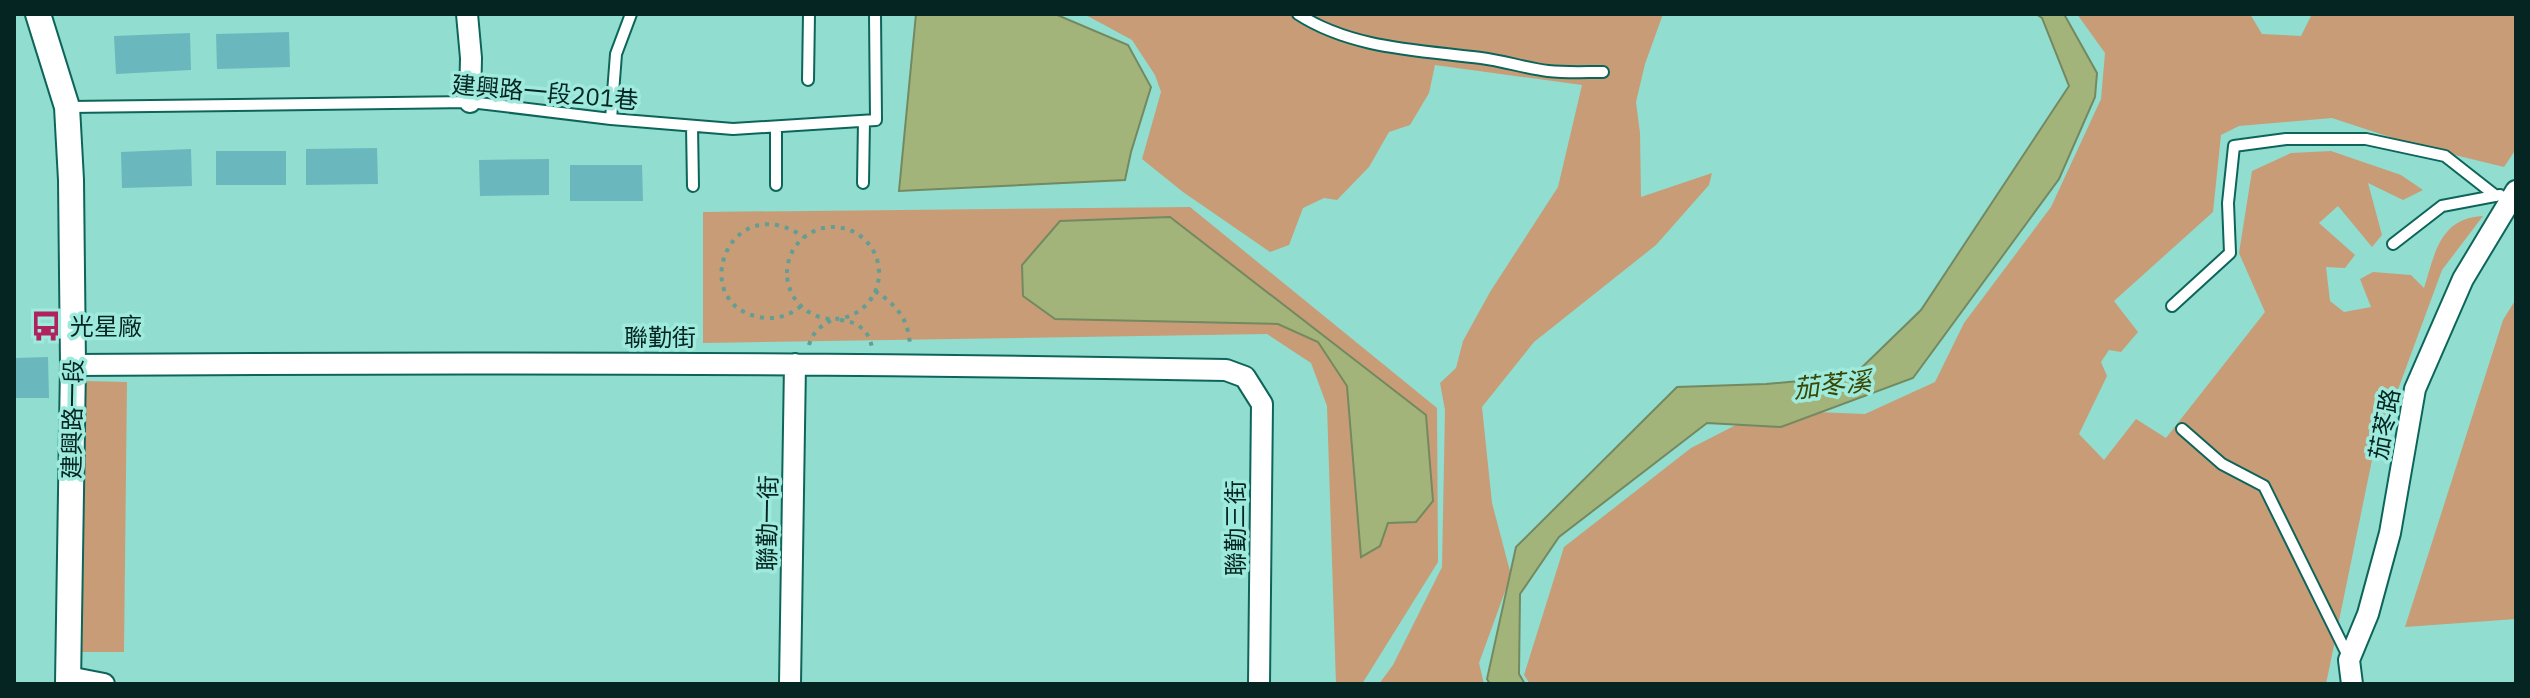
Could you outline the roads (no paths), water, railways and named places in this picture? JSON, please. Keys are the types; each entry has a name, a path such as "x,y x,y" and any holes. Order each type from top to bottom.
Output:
{"street":[{"name":"建興路一段","path":"38,14 67,107 71,180 73,365 68,680"},
{"path":"467,14 471,58 470,102"},
{"name":"茄苳路","path":"2352,684 2349,660 2368,614 2390,533 2415,389 2463,279 2509,193"},
{"name":"聯勤街","path":"73,365 382,362 911,364 1226,370 1245,377"},
{"name":"聯勤一街","path":"790,684 802,363"},
{"name":"聯勤三街","path":"1245,377 1262,404 1259,684"},
{"path":"68,680 104,684"}],"lane":[{"path":"611,119 616,54 631,14"},
{"path":"808,80 809,14"},
{"name":"建興路一段201巷","path":"67,107 470,102 611,119 733,129 876,120 875,14"},
{"path":"1298,14 1343,35 1381,46 1505,61 1547,71 1603,72"},
{"path":"863,183 864,121"},
{"path":"692,126 693,186"},
{"path":"776,127 776,185"},
{"path":"2172,306 2230,253 2228,203 2234,146 2286,139 2366,139 2445,156 2509,193"},
{"path":"2393,244 2442,206 2509,193"},
{"path":"2182,429 2222,464 2264,486 2349,660"}],"water":[{"path":"916,14 1055,14 1128,45 1151,87 1125,180 899,191"},
{"name":"茄苳溪","path":"2036,14 2064,14 2097,73 2095,97 2059,179 1913,378 1781,427 1707,423 1559,537 1520,594 1519,674 1525,684 1490,684 1487,679 1516,547 1677,387 1766,384 1853,376 1921,310 2069,86 2042,18"},
{"path":"1170,217 1426,415 1433,501 1416,522 1388,523 1380,546 1361,557 1347,386 1318,342 1278,324 1055,319 1023,296 1022,265 1060,221"}],"place":[{"name":"光星廠","path":"46,326"}]}
